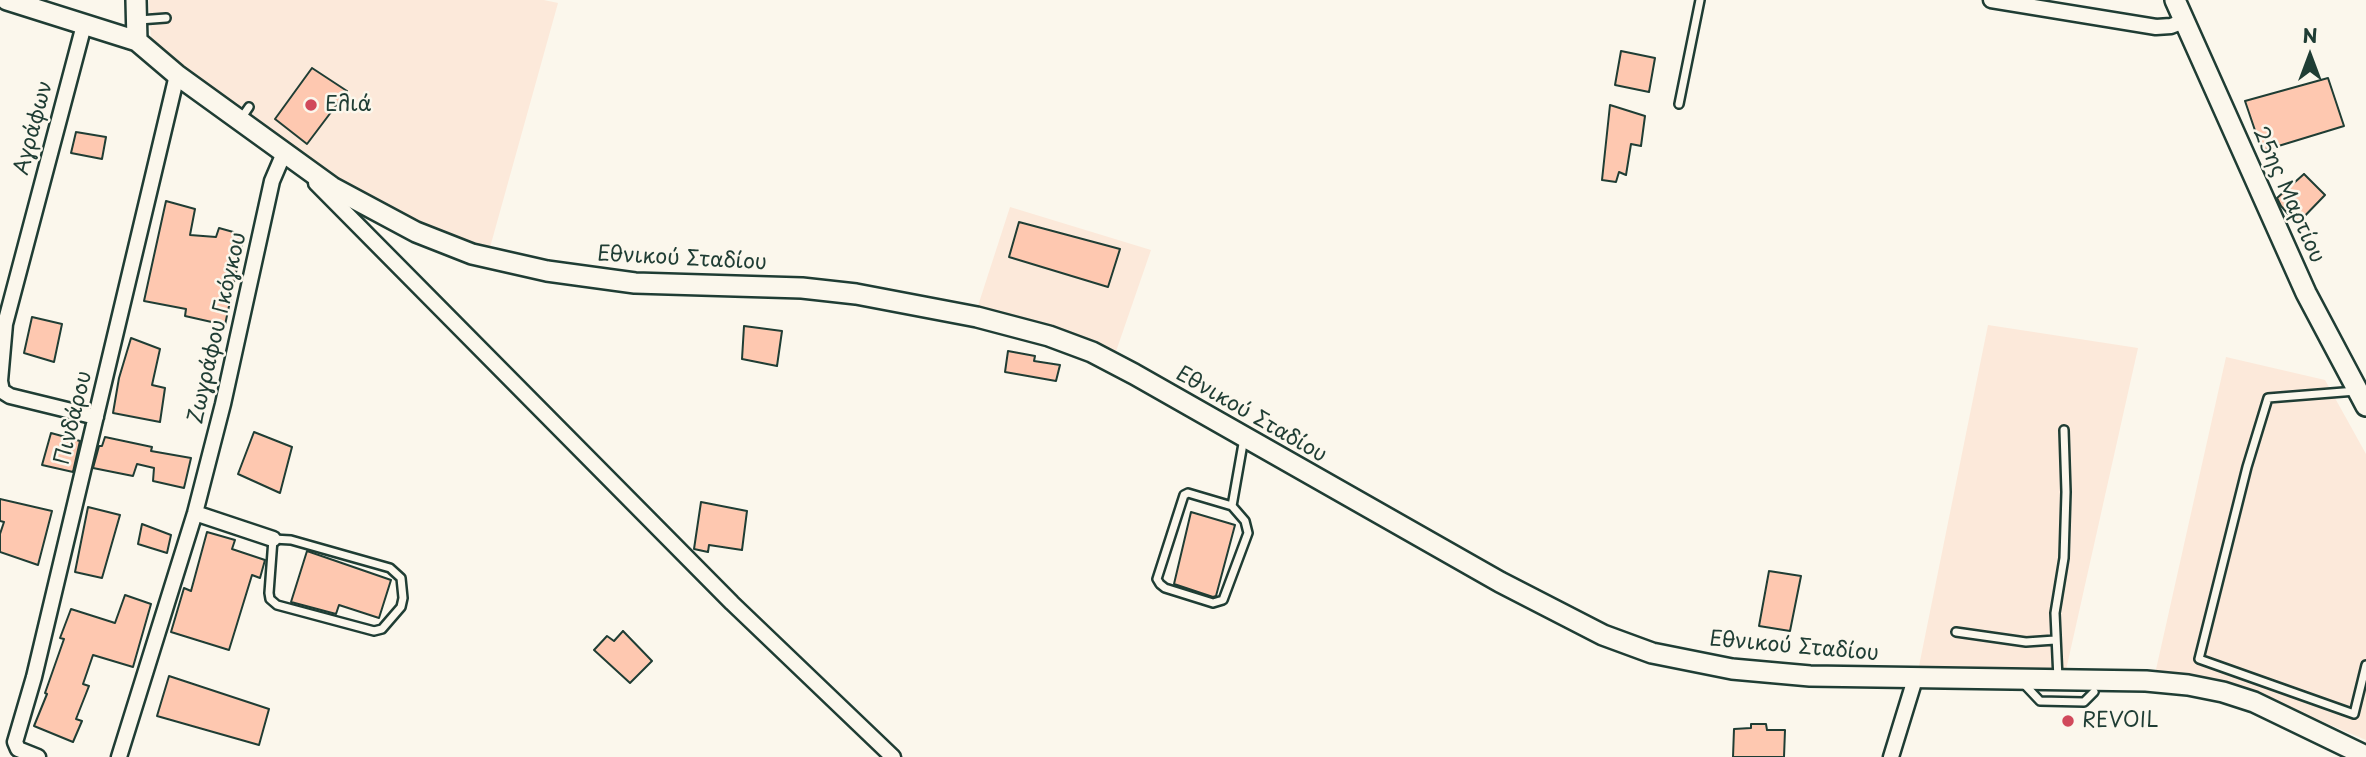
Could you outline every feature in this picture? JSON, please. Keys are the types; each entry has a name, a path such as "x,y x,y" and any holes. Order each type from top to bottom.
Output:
{"street":[{"path":"7,0 137,41 136,10"},
{"path":"1991,0 2156,27 2171,26 2184,20"},
{"name":"25ης Μαρτίου","path":"2175,0 2306,293 2361,398"},
{"name":"Αγράφων","path":"85,25 3,323 0,381 2,391 10,396 96,417"},
{"name":"Εθνικού Σταδίου","path":"137,41 177,75 245,113 289,157 332,187 416,232 471,254 587,278 635,283 802,288 856,294 977,317 1049,336 1092,352 1133,373 1500,582 1603,635 1652,653 1732,669 1810,676 2146,681 2188,685 2223,692 2287,717 2366,757"},
{"name":"Πινδάρου","path":"38,757 18,749 15,742 34,677 177,75"},
{"path":"289,157 732,603 892,757"},
{"name":"Ζωγράφου Γκόγκου","path":"119,757 195,513 223,404 272,181 289,157"},
{"path":"195,513 273,539"},
{"path":"1891,757 1915,679"}],"lane":[{"path":"1679,104 1700,0"},
{"path":"136,10 166,18"},
{"path":"2361,398 2268,398 2247,467 2199,659 2354,714 2366,665"},
{"path":"2058,680 2055,613 2064,558 2064,430"},
{"path":"1232,506 1244,437"},
{"path":"1188,494 1232,506 1245,521 1248,533 1223,600 1213,603 1160,584 1157,579 1182,498 1188,494"},
{"path":"273,539 291,540 390,568 401,578 401,607 382,629 374,631 276,605 270,599 269,593 273,539"},
{"path":"1956,632 2026,642 2055,640"},
{"path":"2021,680 2040,701 2084,702 2094,692"}],"shaded area":[{"path":"149,0 544,0 558,3 489,251 418,225 333,184 160,55 151,40"},
{"path":"1010,207 1151,250 1112,363 976,312"},
{"path":"1988,325 2138,348 2064,679 1917,676"},
{"path":"2226,357 2325,380 2366,454 2366,740 2273,701 2204,678 2155,674"}],"building":[{"path":"1621,51 1655,58 1649,92 1615,85"},
{"name":"Ελιά","path":"312,68 347,91 307,144 275,119"},
{"path":"2328,78 2344,126 2262,151 2245,101"},
{"path":"1610,105 1645,116 1641,146 1631,144 1626,175 1619,172 1616,182 1602,180"},
{"path":"76,132 106,137 102,159 71,153"},
{"path":"2304,174 2325,195 2297,224 2277,198"},
{"path":"166,201 195,209 190,235 216,237 219,228 244,235 225,325 185,316 186,309 144,301"},
{"path":"1019,222 1120,249 1108,287 1009,257"},
{"path":"32,317 62,324 54,362 24,353"},
{"path":"744,326 782,331 777,366 742,359"},
{"path":"131,338 160,349 152,385 165,388 160,422 113,413 119,378"},
{"path":"1008,351 1035,356 1034,361 1060,365 1056,381 1005,372"},
{"path":"254,432 292,447 280,493 238,474"},
{"path":"51,433 80,441 73,472 42,465"},
{"path":"105,437 152,447 151,451 191,458 184,488 153,481 154,468 137,464 133,476 93,468 99,446 102,446"},
{"path":"0,499 52,511 38,565 0,552 0,534 4,522 0,521"},
{"path":"701,502 747,511 742,550 709,545 708,552 694,549"},
{"path":"88,507 120,515 102,578 75,572"},
{"path":"1191,512 1235,525 1216,596 1213,597 1174,584"},
{"path":"142,524 171,535 167,553 138,544"},
{"path":"207,532 235,540 232,549 265,560 260,578 252,575 229,650 171,632 184,588 191,591"},
{"path":"307,551 391,580 379,618 339,605 336,614 291,602"},
{"path":"1769,571 1801,576 1790,631 1759,626"},
{"path":"125,595 151,604 133,667 93,655 83,684 89,686 76,719 82,721 73,742 34,726 47,694 45,693 64,639 60,638 71,609 115,623"},
{"path":"623,631 652,661 630,683 594,650 607,636 614,641"},
{"path":"169,676 269,709 259,745 157,716"},
{"path":"1751,724 1766,724 1767,730 1785,730 1784,757 1733,757 1734,729 1751,728"}],"place":[{"name":"Ελιά","path":"311,105"},
{"name":"REVOIL","path":"2068,721"}]}
